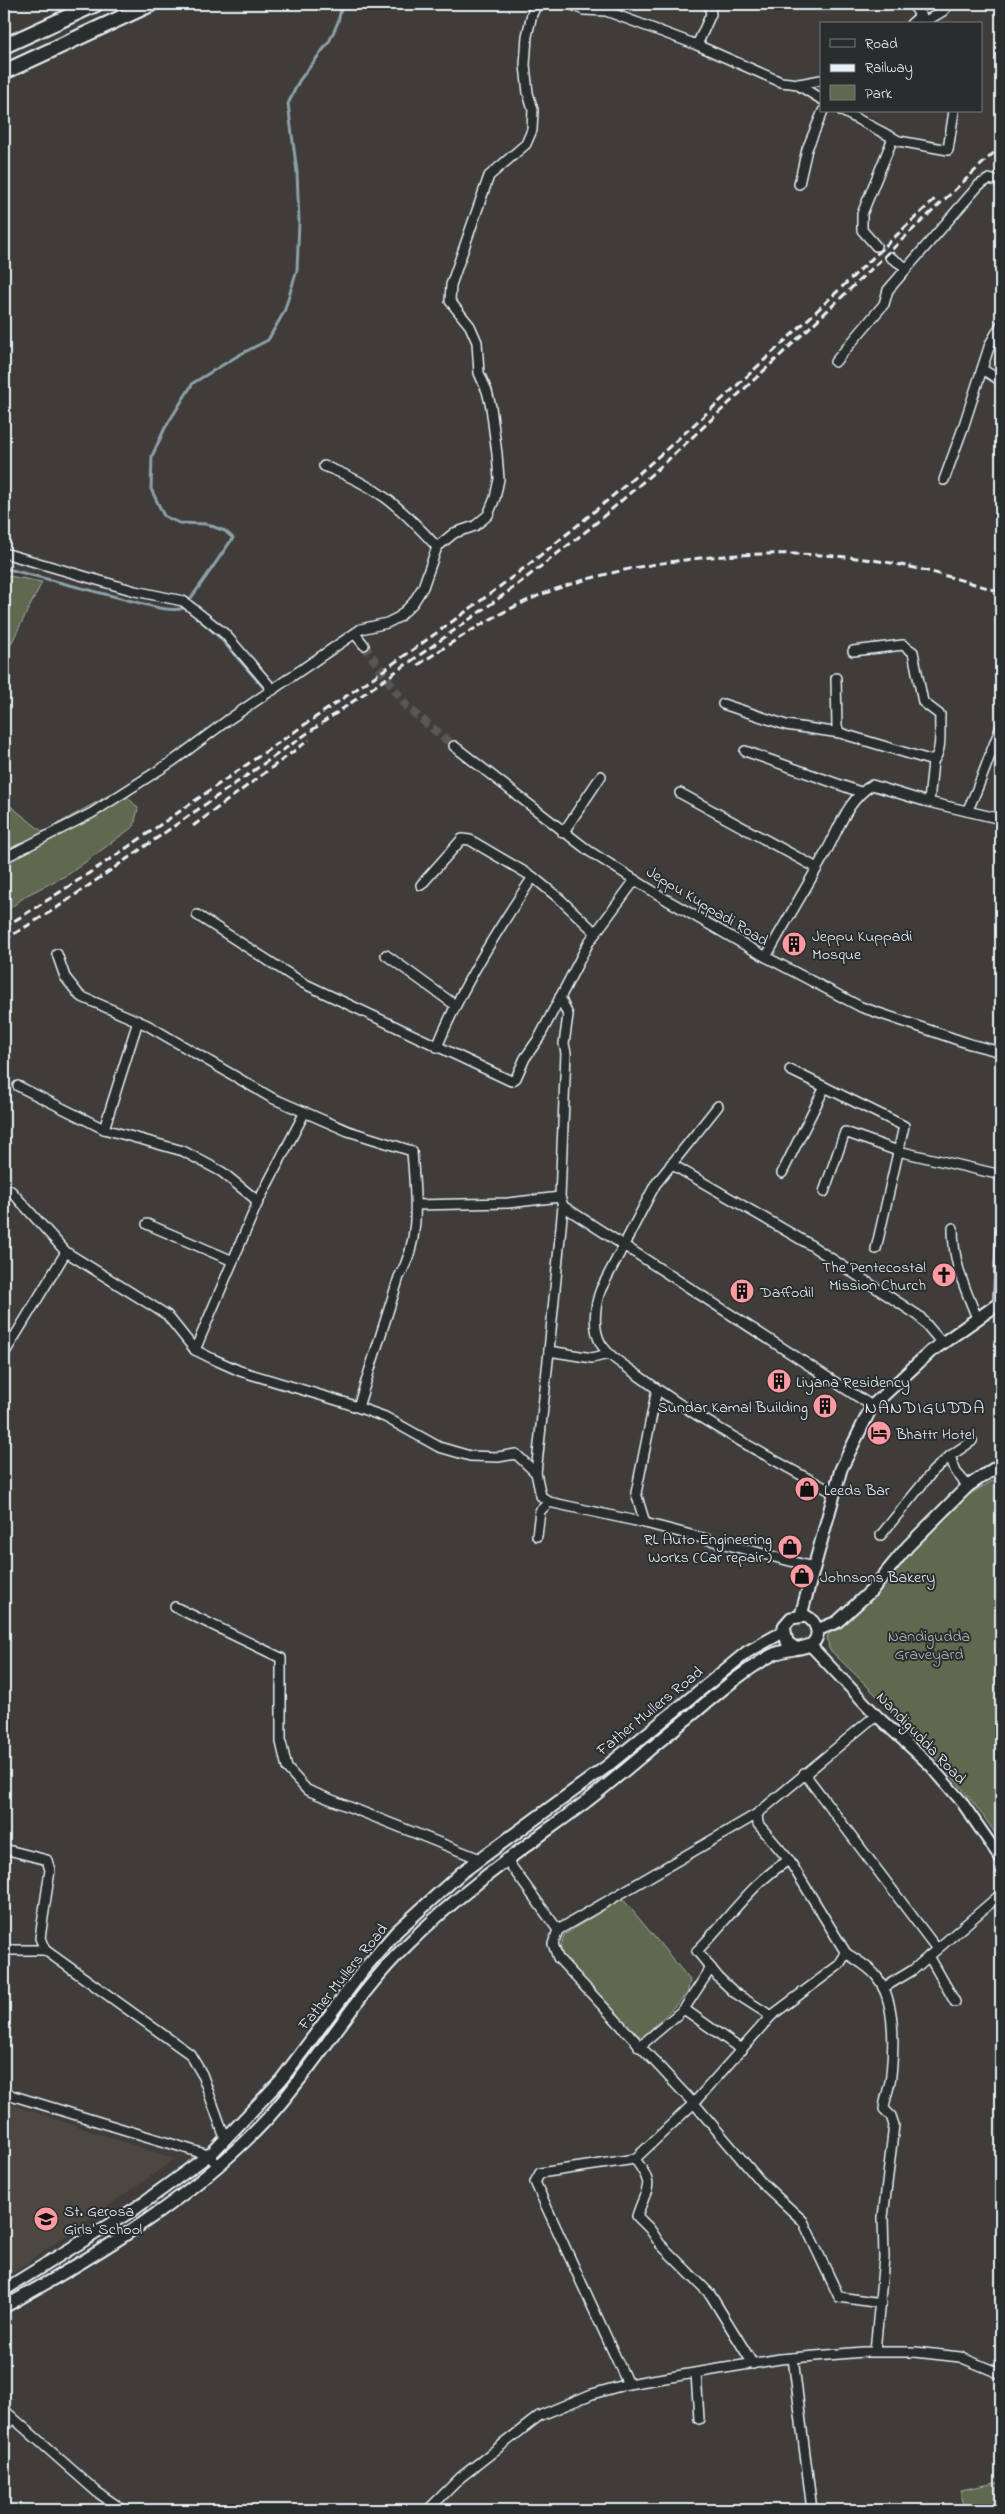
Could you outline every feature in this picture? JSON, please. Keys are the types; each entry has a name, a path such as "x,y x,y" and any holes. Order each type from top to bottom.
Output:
{"highway":[{"path":"4,46 96,4"},
{"path":"4,72 151,4"}],"main road":[{"path":"801,1615 841,1469 872,1406 930,1352 1000,1303"},
{"path":"817,1630 836,1622 871,1591 908,1546 968,1486 1001,1464"},
{"path":"4,2307 138,2224 204,2179 219,2166 268,2117 355,2005 406,1946 506,1859 589,1799 746,1671 773,1655 810,1645 816,1639 817,1630 814,1621 801,1615 791,1618 784,1626 787,1642 795,1648"},
{"name":"Father Mullers Road","path":"4,2290 136,2208 208,2155 281,2080 364,1969 398,1931 461,1872 606,1767 747,1652 784,1632"}],"street":[{"path":"4,858 92,813 173,761 228,720 361,629 387,623 399,617 413,604 430,570 437,547 454,532 475,526 488,515 499,479 491,407 487,391 479,373 477,342 470,326 450,301 451,285 489,176 526,144 532,130 533,110 528,93 525,65 526,36 537,4"},
{"path":"570,4 584,10 606,11 697,45 780,82 796,84 807,88 820,98"},
{"path":"697,45 710,14 709,4"},
{"path":"912,4 925,20 943,11 949,4"},
{"path":"796,84 820,80"},
{"path":"798,184 807,149 823,112"},
{"path":"844,112 899,142 948,150 954,112"},
{"path":"876,246 862,230 862,214 893,138"},
{"path":"835,362 884,304 888,290 978,185 989,179 1001,182"},
{"path":"890,257 907,268"},
{"path":"944,480 990,344 1001,325"},
{"path":"982,368 1001,381"},
{"path":"324,466 375,488 397,506 437,547"},
{"path":"4,553 135,591 183,602 194,607 226,634 273,690"},
{"path":"355,634 364,646"},
{"path":"853,651 903,645 913,652 923,702 940,716 939,748 937,757 933,761 929,802"},
{"path":"836,678 837,727 840,733"},
{"path":"723,704 786,725 840,733 933,761"},
{"path":"966,811 982,780 988,758 1001,726"},
{"name":"Jeppu Kuppadi Road","path":"454,746 563,833 635,880 766,957 861,1007 970,1044 1001,1052"},
{"path":"746,751 860,792"},
{"path":"563,833 601,776"},
{"path":"766,957 848,809 860,792 872,785 929,802 1001,819"},
{"path":"680,793 817,868"},
{"path":"421,885 462,839 470,840 533,877 596,933"},
{"path":"438,1047 455,1005 485,949 533,877"},
{"path":"197,914 303,983 511,1081 516,1078 596,933 635,880"},
{"path":"57,954 65,978 80,996 138,1021 272,1098 348,1131 412,1151 416,1223 408,1262 399,1277 358,1407"},
{"path":"386,955 455,1005"},
{"path":"560,997 568,1015 564,1044 566,1053 562,1201 536,1473 541,1496 549,1502 645,1522 814,1567"},
{"path":"104,1129 138,1021"},
{"path":"790,1070 904,1126 876,1249"},
{"path":"18,1086 104,1129 183,1151 222,1172 254,1198 257,1204"},
{"path":"782,1173 825,1087"},
{"path":"718,1106 655,1185 624,1246 595,1304 600,1342 609,1354 657,1389 740,1442 834,1492"},
{"path":"195,1350 257,1204 305,1112"},
{"path":"824,1192 845,1132 898,1151 1001,1175"},
{"path":"672,1164 809,1244 920,1316 942,1343"},
{"path":"4,1188 11,1191 66,1252 167,1315 195,1350 240,1371 358,1407 408,1429 438,1448 470,1456 498,1457 516,1454 536,1473"},
{"path":"416,1205 562,1201 624,1246 872,1406"},
{"path":"147,1224 233,1261"},
{"path":"953,1228 953,1250 960,1278 977,1318"},
{"path":"1000,1303 1001,1229"},
{"path":"4,1354 66,1252"},
{"path":"549,1351 592,1358 609,1354"},
{"path":"645,1522 636,1493 657,1389"},
{"path":"881,1535 934,1472 950,1456 972,1441"},
{"path":"950,1456 956,1472 968,1486"},
{"path":"537,1536 540,1511 549,1502"},
{"path":"175,1607 281,1658 281,1742 287,1768 307,1790 480,1859"},
{"name":"Nandigudda Road","path":"810,1645 878,1718 930,1765 961,1801 1001,1859"},
{"path":"878,1718 869,1721 757,1814 558,1930 553,1944 558,1958 693,2104 760,2181 803,2221 839,2296 881,2303"},
{"path":"804,1774 937,1950"},
{"path":"757,1814 758,1824 789,1860 846,1953 876,1976 887,1994 893,2054 884,2109 891,2116 894,2125 883,2218 884,2258 875,2351"},
{"path":"4,1849 47,1860 50,1870 40,1938 45,1950 190,2054 202,2074 226,2138"},
{"path":"506,1859 558,1930"},
{"path":"771,2016 735,1992 697,1951 755,1886 772,1870 789,1860"},
{"path":"883,1988 913,1970 1001,1894"},
{"path":"4,1950 45,1950"},
{"path":"628,2384 535,2182 540,2173 636,2159 693,2104 771,2016 839,1965 846,1953"},
{"path":"929,1956 955,2002"},
{"path":"639,2046 684,2009 711,1968"},
{"path":"684,2009 742,2050"},
{"path":"4,2093 208,2155 219,2166"},
{"path":"636,2159 648,2176 649,2188 637,2216 650,2229 660,2244 710,2294 753,2364"},
{"path":"428,2510 466,2473 539,2416 592,2394 628,2384 793,2358 875,2351 915,2352 960,2357 1001,2374"},
{"path":"793,2358 812,2510"},
{"path":"696,2373 699,2419"},
{"path":"4,2410 97,2492 123,2510"},
{"path":"4,2427 13,2418"}],"shaded area":[{"name":"St. Gerosa Girls' School","path":"4,2102 175,2159 4,2279"}],"green space":[{"path":"4,575 42,582 4,658"},
{"path":"120,789 138,808 134,826 69,874 27,895 4,913 4,801 43,832"},
{"name":"Nandigudda Graveyard","path":"1001,1476 1001,1842 963,1790 921,1741 829,1649 827,1636 882,1589 909,1553 942,1517 965,1497"},
{"path":"622,1898 690,1980 687,1994 643,2037 632,2033 559,1952 564,1935"},
{"path":"1001,2482 1001,2510 965,2510 960,2490"}],"waterway":[{"path":"4,568 171,610 183,608 186,605 233,538 225,531 206,524 179,523 164,516 151,489 152,456 165,428 193,383 268,340 284,312 297,270 299,222 297,172 288,104 299,81 329,42 338,22 342,4"},
{"path":"199,619 220,638 264,688"}],"tunnel":[{"path":"876,246 890,257"},
{"path":"364,645 406,706 454,746"}],"railway":[{"path":"4,940 55,909 424,652 509,591 589,529 669,459 1001,146"},
{"path":"4,927 109,860 358,688 435,634 548,550 674,442 936,198"},
{"path":"418,665 489,620 545,593 603,575 643,566 684,560 769,554 812,554 852,558 919,569 1001,592"},
{"path":"193,826 309,740"}],"place":[{"name":"Jeppu Kuppadi Mosque","path":"794,944"},
{"name":"The Pentecostal Mission Church","path":"944,1275"},
{"name":"Daffodil","path":"742,1291"},
{"name":"Liyana Residency","path":"779,1381"},
{"name":"Sundar Kamal Building","path":"825,1406"},
{"name":"Bhattr Hotel","path":"879,1433"},
{"name":"Leeds Bar","path":"807,1489"},
{"name":"RL Auto Engineering Works (Car repair )","path":"790,1547"},
{"name":"Johnsons Bakery","path":"802,1576"},
{"name":"St. Gerosa Girls' School","path":"46,2219"}],"district":[{"name":"NANDIGUDDA","path":"925,1407"}]}
